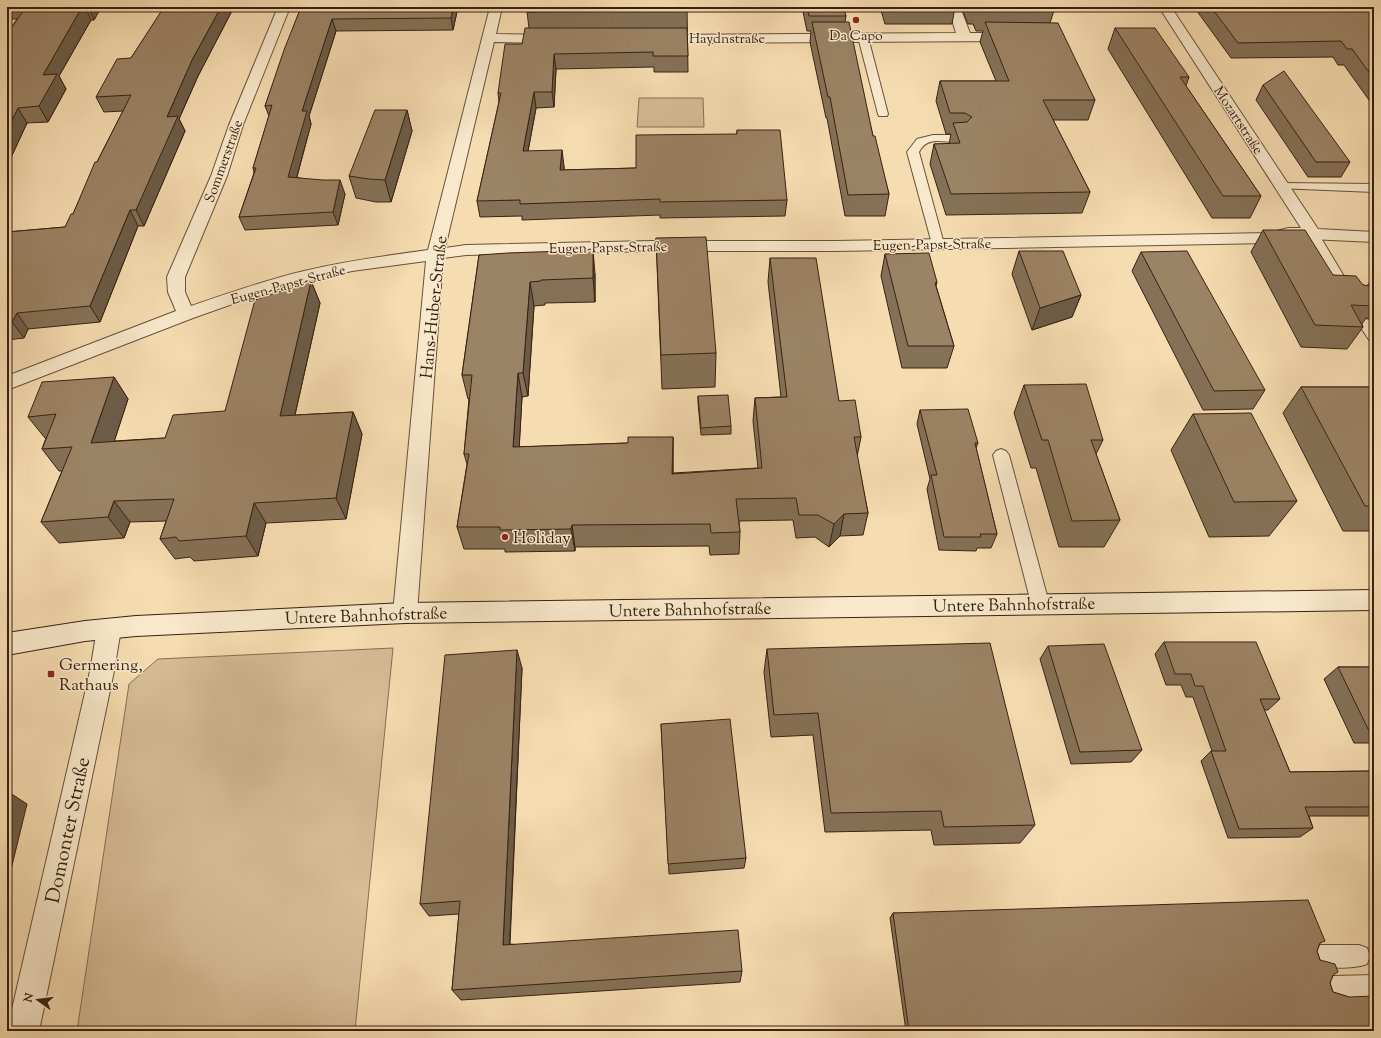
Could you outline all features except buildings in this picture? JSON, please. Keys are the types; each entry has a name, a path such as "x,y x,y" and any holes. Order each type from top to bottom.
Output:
{"street":[{"name":"Sommerstraße","path":"187,314 178,299 174,286 176,277 219,176 236,125 284,7"},
{"name":"Hans-Huber-Straße","path":"405,613 435,255 496,7"},
{"path":"954,7 964,36"},
{"name":"Mozartstraße","path":"1165,7 1190,43 1312,233"},
{"name":"Haydnstraße","path":"642,39 964,36 1024,38"},
{"path":"489,38 568,39"},
{"name":"Eugen-Papst-Straße","path":"7,383 187,314 255,290 305,276 376,262 466,250 1269,238 1288,233 1374,237"},
{"name":"Untere Bahnhofstraße","path":"7,644 109,629 233,620 405,613 1040,603 1374,600"},
{"name":"Domonter Straße","path":"23,1031 102,671 109,629"}],"lane":[{"path":"863,37 883,114"},
{"path":"938,244 913,152 915,145 930,138 960,138"},
{"path":"1281,186 1374,188"},
{"path":"1312,233 1353,303"},
{"path":"1365,323 1374,337"},
{"path":"1001,455 1040,603"},
{"path":"1322,956 1359,956"},
{"path":"1334,987 1374,986"}],"shaded area":[{"path":"639,98 703,98 704,127 637,127"},
{"path":"393,648 355,1031 77,1031 129,684 158,659"}],"place":[{"name":"Da Capo","path":"856,20"},
{"name":"Holiday","path":"505,537"},
{"name":"Germering, Rathaus","path":"51,674"}]}
